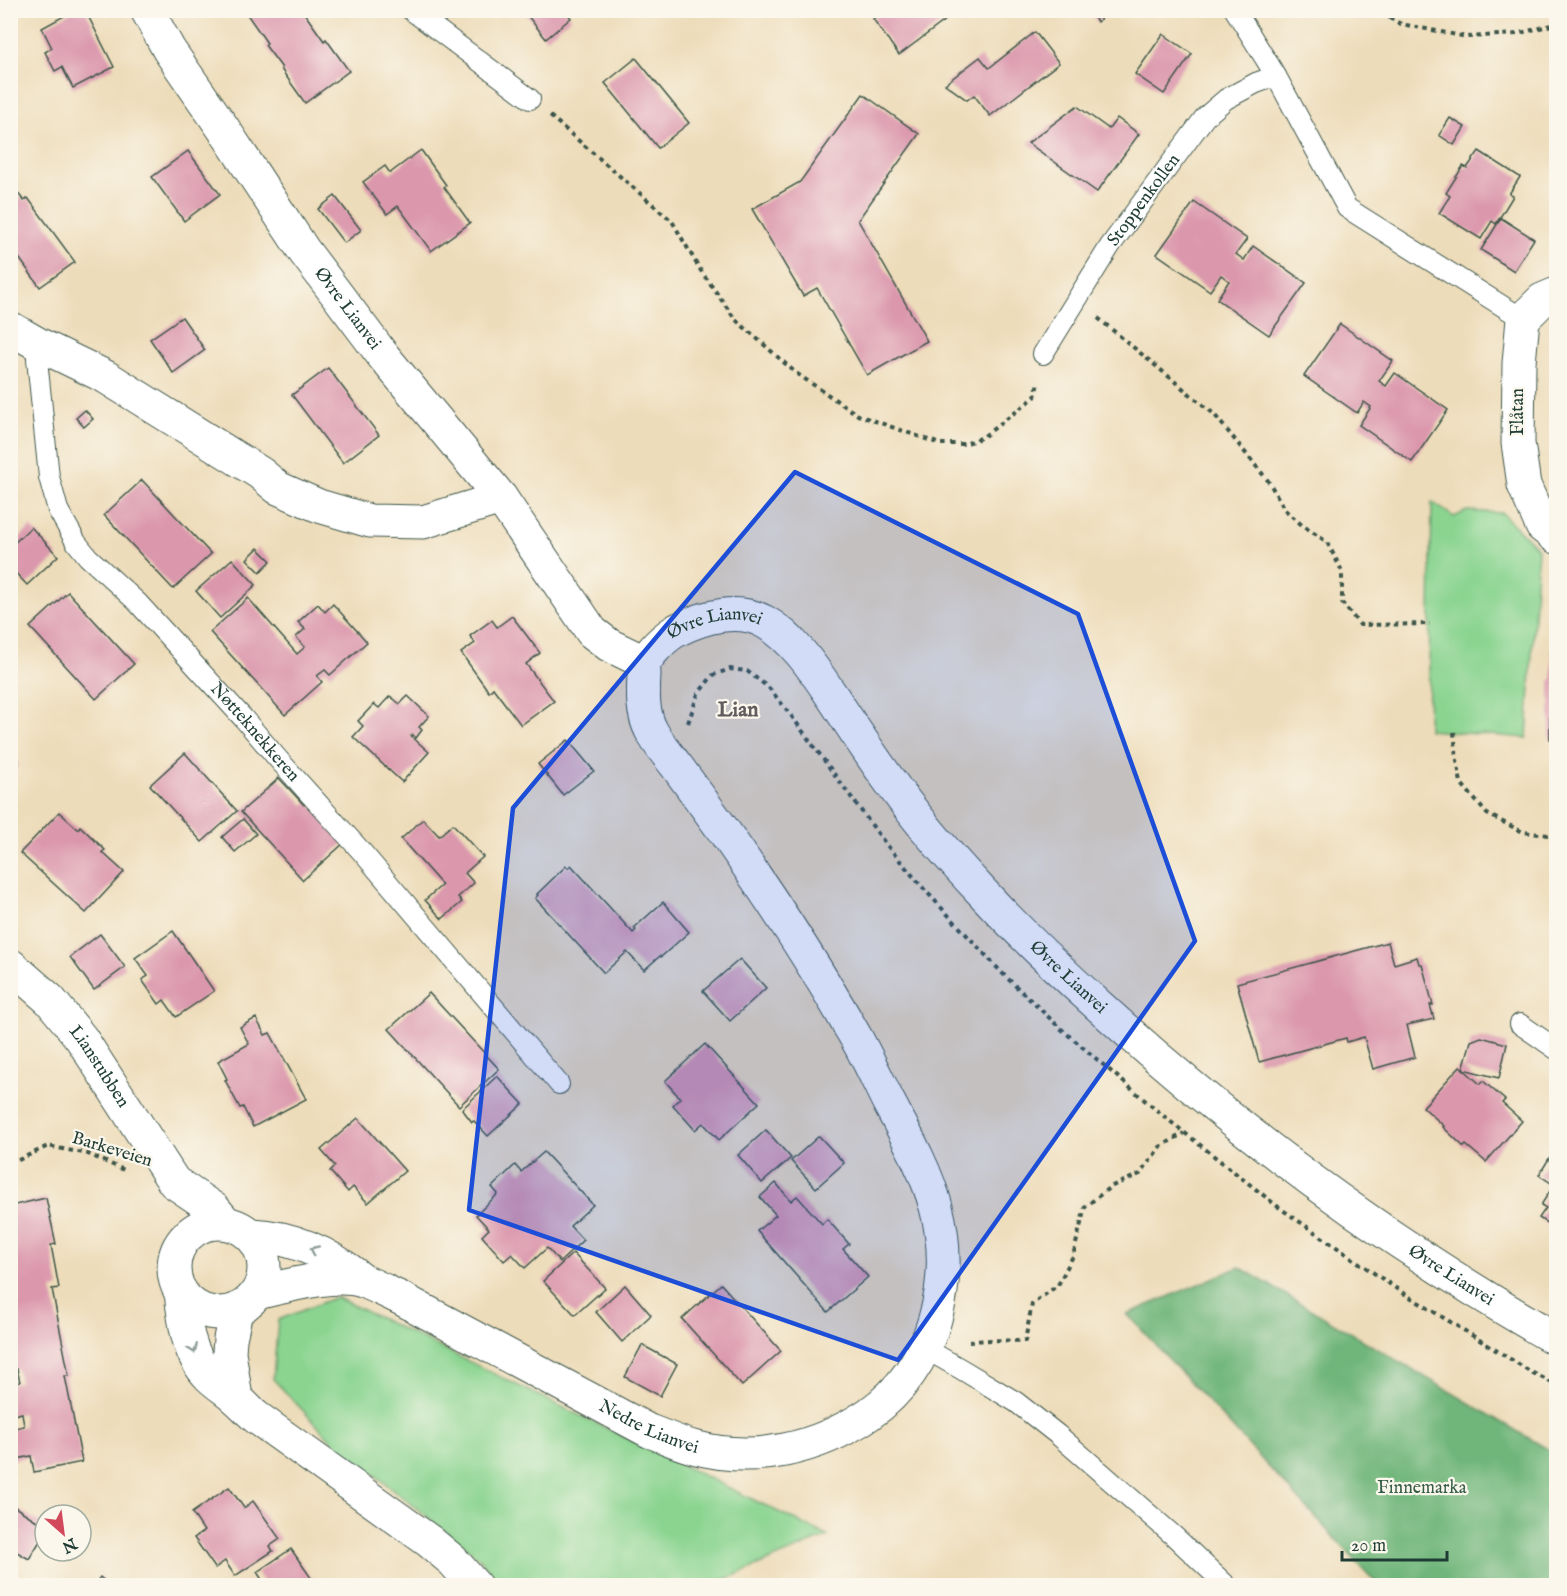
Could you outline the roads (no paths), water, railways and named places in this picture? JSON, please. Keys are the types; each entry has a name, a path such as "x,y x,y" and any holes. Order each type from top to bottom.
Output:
{"street":[{"name":"Øvre Lianvei","path":"147,10 169,50 326,282 384,357 501,498 592,632 609,645 644,662 664,637 701,620 730,614 743,614 771,625 791,643 813,669 887,778 975,886 1025,938 1153,1055 1206,1099 1359,1215 1490,1301 1557,1339"},
{"path":"1523,319 1542,300 1557,294"},
{"name":"Flåtan","path":"1523,319 1519,363 1518,442 1524,485 1542,526 1557,537"},
{"name":"Nøtteknekkeren","path":"24,336 106,377 260,473 278,488 319,506 370,521 423,522 501,498"},
{"path":"644,662 644,706 651,729 730,840 818,973 853,1031 917,1157 936,1206 943,1248 942,1289 933,1353"},
{"name":"Lianstubben","path":"10,965 50,1000 81,1038 174,1182 239,1229"},
{"path":"174,1182 177,1251 174,1266 175,1281 181,1292 190,1303 204,1311 220,1314 247,1302"},
{"path":"177,1251 185,1237 198,1227 213,1223 239,1229 261,1249 265,1261 264,1280 247,1302 230,1339 229,1352 236,1398"},
{"name":"Nedre Lianvei","path":"239,1229 300,1244 330,1258 363,1281 402,1299 650,1431 692,1447 734,1454 757,1454 800,1448 818,1442 847,1428 877,1408 933,1353"},
{"name":"Nedre Lianvei","path":"247,1302 328,1279 346,1278 363,1281"},
{"path":"181,1292 183,1318 192,1348 209,1376 256,1417 429,1541 453,1561 475,1586"}],"lane":[{"path":"411,10 530,99"},
{"path":"1235,10 1276,76 1347,208 1523,319"},
{"name":"Stoppenkollen","path":"1043,354 1110,246 1204,117 1226,99 1256,83 1276,76"},
{"name":"Nøtteknekkeren","path":"24,336 37,358 49,477 58,510 76,542 88,557 137,602 244,719 369,861 559,1084"},
{"path":"1520,1024 1557,1049"},
{"path":"933,1353 1016,1402 1058,1435 1174,1536 1227,1586"}],"district":[{"name":"Lian","path":"738,710"}],"park label":[{"name":"Finnemarka","path":"1422,1488"}]}
